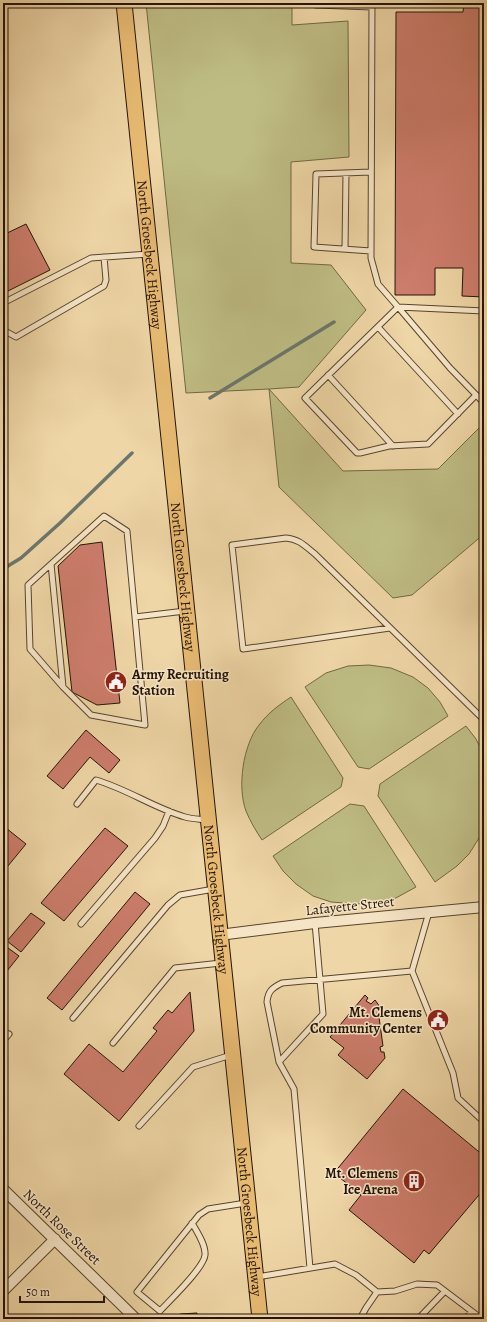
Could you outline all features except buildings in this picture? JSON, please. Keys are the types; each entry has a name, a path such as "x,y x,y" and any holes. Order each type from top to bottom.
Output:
{"main road":[{"name":"North Groesbeck Highway","path":"124,3 219,935 260,1319"}],"street":[{"name":"Lafayette Street","path":"219,935 484,907"},
{"name":"North Rose Street","path":"3,1189 136,1319"},
{"path":"3,1291 55,1239"}],"lane":[{"path":"316,3 316,6 372,5 371,258 378,284 450,368 484,403"},
{"path":"371,172 316,174 314,247 371,251"},
{"path":"345,249 346,173"},
{"path":"3,303 90,258 150,254"},
{"path":"3,328 16,338 104,286 106,280 104,257"},
{"path":"476,395 428,444 393,446 360,453 357,453 305,398 398,307 484,311"},
{"path":"378,327 458,414"},
{"path":"328,375 393,446"},
{"path":"104,516 127,531 135,616 145,725 91,715 63,687 30,649 28,585 104,516"},
{"path":"390,628 243,649 232,545 286,538 299,541 315,554 484,720"},
{"path":"51,564 63,687"},
{"path":"135,616 186,611"},
{"path":"77,804 96,780 112,784 145,801 169,811 186,817 208,820"},
{"path":"81,924 155,838 163,826 169,811"},
{"path":"73,1018 168,905 180,895 215,889"},
{"path":"429,912 412,971 453,1073 458,1098 484,1122"},
{"path":"279,1062 323,1014 315,924"},
{"path":"113,1043 175,968 222,962"},
{"path":"310,1268 294,1088 279,1062 267,1002 268,994 274,987 282,983 412,971"},
{"path":"3,1041 9,1034"},
{"path":"139,1126 193,1067 232,1055"},
{"path":"192,1223 204,1249 204,1259 200,1267 160,1311 137,1292 192,1223 204,1211 247,1202"},
{"path":"255,1277 335,1264 356,1275 377,1292 396,1291 417,1284 437,1284 482,1319"},
{"path":"418,1319 445,1291"},
{"path":"360,1319 377,1292"},
{"path":"465,1319 472,1312"}],"shaded area":[{"path":"146,3 292,3 292,25 348,21 349,157 291,162 291,263 331,265 366,310 299,387 186,393"},
{"path":"269,389 343,471 438,469 482,425 484,425 484,534 412,595 393,598 279,487"},
{"path":"369,665 391,668 413,677 428,688 440,702 448,716 369,769 358,767 305,687 326,673 348,666"},
{"path":"291,697 343,778 341,787 262,840 249,818 243,801 242,779 245,755 253,733 259,725 274,710"},
{"path":"466,726 476,739 484,755 484,824 479,838 469,854 457,866 435,882 378,796 380,784"},
{"path":"350,804 364,806 416,887 394,899 357,904 331,902 313,896 296,884 283,871 273,856"}],"waterway":[{"path":"210,398 334,322"},
{"path":"3,569 21,558 60,523 132,453"}],"place":[{"name":"Army Recruiting Station","path":"116,682"},
{"name":"Mt. Clemens Community Center","path":"438,1020"},
{"name":"Mt. Clemens Ice Arena","path":"414,1181"}]}
